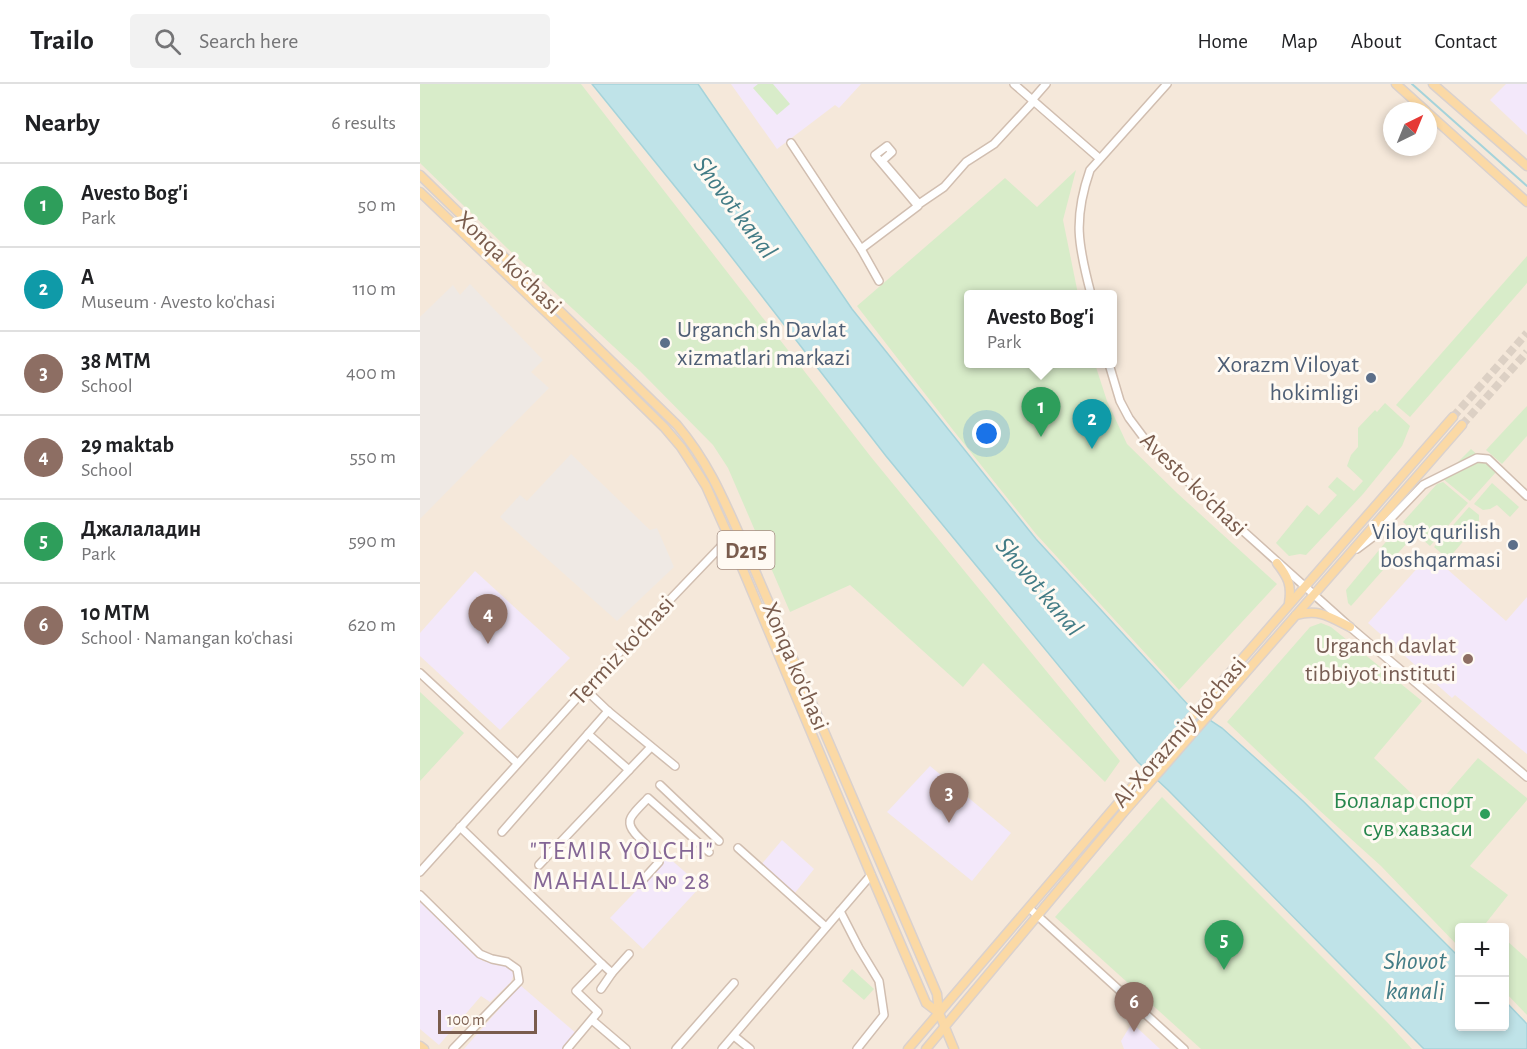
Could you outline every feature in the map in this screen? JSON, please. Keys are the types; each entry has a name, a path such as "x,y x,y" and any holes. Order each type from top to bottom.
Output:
{"main road":[{"path":"1396,84 1416,102"},
{"path":"1432,84 1527,166"},
{"path":"1437,121 1527,202"},
{"name":"Xonqa ko'chasi","path":"420,175 677,425 703,459 716,481 937,994 939,1012 954,1049"},
{"name":"Xonqa ko'chasi","path":"420,192 664,427 681,447 706,486 926,1003 939,1012"},
{"path":"571,336 578,329"},
{"name":"Al-Xorazmiy ko’chasi","path":"908,1049 1208,698 1453,417"},
{"name":"Al-Xorazmiy ko’chasi","path":"926,1049 1123,813 1462,425"},
{"path":"1277,563 1286,575 1290,586 1288,606"},
{"path":"1295,615 1318,612 1350,627"},
{"path":"777,649 787,645"},
{"path":"420,1046 424,1049"}],"street":[{"path":"1014,84 1099,158"},
{"path":"861,249 918,206 875,155 887,146 892,152 882,161 919,204 944,187 966,162 994,144 1046,84"},
{"path":"1089,290 1078,235 1078,218 1090,170 1167,84"},
{"path":"791,143 861,249 879,281"},
{"name":"Avesto ko'chasi","path":"1110,368 1120,401 1152,450 1304,587 1527,777"},
{"path":"1345,558 1373,537 1423,485 1477,458 1488,459 1527,496"},
{"name":"Termiz ko'chasi","path":"420,872 585,689 729,538"},
{"path":"420,673 517,763"},
{"path":"585,689 675,766"},
{"path":"502,832 608,711"},
{"path":"588,734 629,770"},
{"path":"538,865 651,747"},
{"path":"660,785 719,841"},
{"path":"639,884 659,858 630,824 632,816 648,798 709,852"},
{"path":"460,827 612,973"},
{"path":"738,848 826,927"},
{"path":"722,1049 871,875"},
{"path":"420,896 480,954 507,962 517,969 519,981 453,1049"},
{"path":"1029,908 1184,1049"},
{"path":"840,911 879,981 884,1015 858,1049"},
{"path":"601,988 629,954"},
{"path":"567,1049 598,1012 576,991 602,964"},
{"path":"676,1049 734,983"},
{"path":"592,1020 626,1049"},
{"path":"734,1036 750,1049"}],"shaded area":[{"path":"420,84 1527,84 1527,1049 420,1049"},
{"path":"731,84 861,84 839,108 835,105 777,149"},
{"path":"1506,84 1527,84 1527,135 1490,100"},
{"path":"470,284 543,360 531,372 549,388 420,519 420,317 453,285 460,295"},
{"path":"571,454 650,530 657,528 674,567 617,621 500,517 520,495 527,501"},
{"name":"Urganch davlat tibbiyot instituti","path":"1430,554 1506,621 1527,597 1527,754 1455,695 1452,698 1368,623"},
{"path":"475,571 570,658 500,730 420,656 420,633"},
{"path":"930,766 1011,833 972,881 887,812"},
{"path":"782,840 814,869 794,894 761,865"},
{"path":"668,857 701,886 643,949 610,918"},
{"path":"420,902 483,961 506,966 514,973 511,982 490,1002 481,996 439,1045 420,1029"},
{"path":"520,985 577,1034 563,1049 464,1049"},
{"path":"1132,1023 1160,1049 1124,1049 1121,1041"}],"green space":[{"path":"420,84 581,84 871,457 1120,761 1105,782 983,663 963,687 850,585 790,612 728,468 713,445 640,371 507,248 420,163"},
{"path":"758,84 773,84 790,104 777,115 753,88"},
{"path":"1076,170 1063,220 1077,290 964,290 964,368 1096,368 1107,401 1127,444 1277,584 1179,690 1036,534 857,306 1005,178 1037,207"},
{"path":"1527,256 1527,283 1410,417 1396,405"},
{"path":"1385,403 1410,426 1402,446 1363,494 1306,555 1289,556 1276,543 1307,505 1319,515 1337,495 1328,487 1337,477 1354,491 1363,481 1347,466 1351,455 1358,447 1358,428"},
{"path":"1527,406 1527,436 1502,464 1486,450"},
{"path":"1471,449 1496,472 1470,501 1442,478"},
{"path":"1443,482 1468,503 1430,546 1403,522 1437,484"},
{"path":"1492,483 1519,507 1510,517 1497,505 1483,510 1474,504"},
{"path":"1469,507 1479,515 1479,523 1448,559 1434,547"},
{"path":"1394,532 1407,543 1351,606 1348,603 1346,590"},
{"path":"1321,623 1331,627 1422,701 1374,758 1431,812 1478,758 1527,798 1470,866 1508,895 1486,923 1455,923 1455,943 1381,866 1227,722 1310,627"},
{"path":"420,692 464,733 420,781"},
{"path":"1162,797 1412,1049 1201,1049 1055,917"},
{"path":"1509,943 1527,959 1527,1015 1509,996"},
{"path":"852,969 874,989 864,1000 842,981"}],"water":[{"name":"Shovot kanali","path":"592,84 698,84 852,309 1036,539 1190,707 1222,728 1303,801 1455,953 1455,1031 1509,1031 1509,1005 1527,1024 1527,1049 1424,1049 1138,762 886,456 716,237"}],"waterway":[{"path":"1412,84 1527,186"}],"tunnel":[{"path":"1453,417 1527,333"},
{"path":"1462,425 1527,352"}],"place":[{"name":"Urganch sh Davlat xizmatlari markazi","path":"665,343"},
{"name":"Xorazm Viloyat hokimligi","path":"1371,378"},
{"name":"Avesto Bog'i","path":"1041,437"},
{"name":"A","path":"1092,449"},
{"name":"Viloyt qurilish boshqarmasi","path":"1513,545"},
{"name":"29 maktab","path":"488,644"},
{"name":"Urganch davlat tibbiyot instituti","path":"1468,659"},
{"name":"Болалар спорт сув хавзаси","path":"1485,814"},
{"name":"38 MTM","path":"949,823"},
{"name":"Джалаладин","path":"1224,970"},
{"name":"10 MTM","path":"1134,1032"}],"district":[{"name":"\"TEMIR YOLCHI\" MAHALLA № 28","path":"622,865"}],"water label":[{"name":"Shovot kanal","path":"736,207"},
{"name":"Shovot kanal","path":"1040,586"}]}
